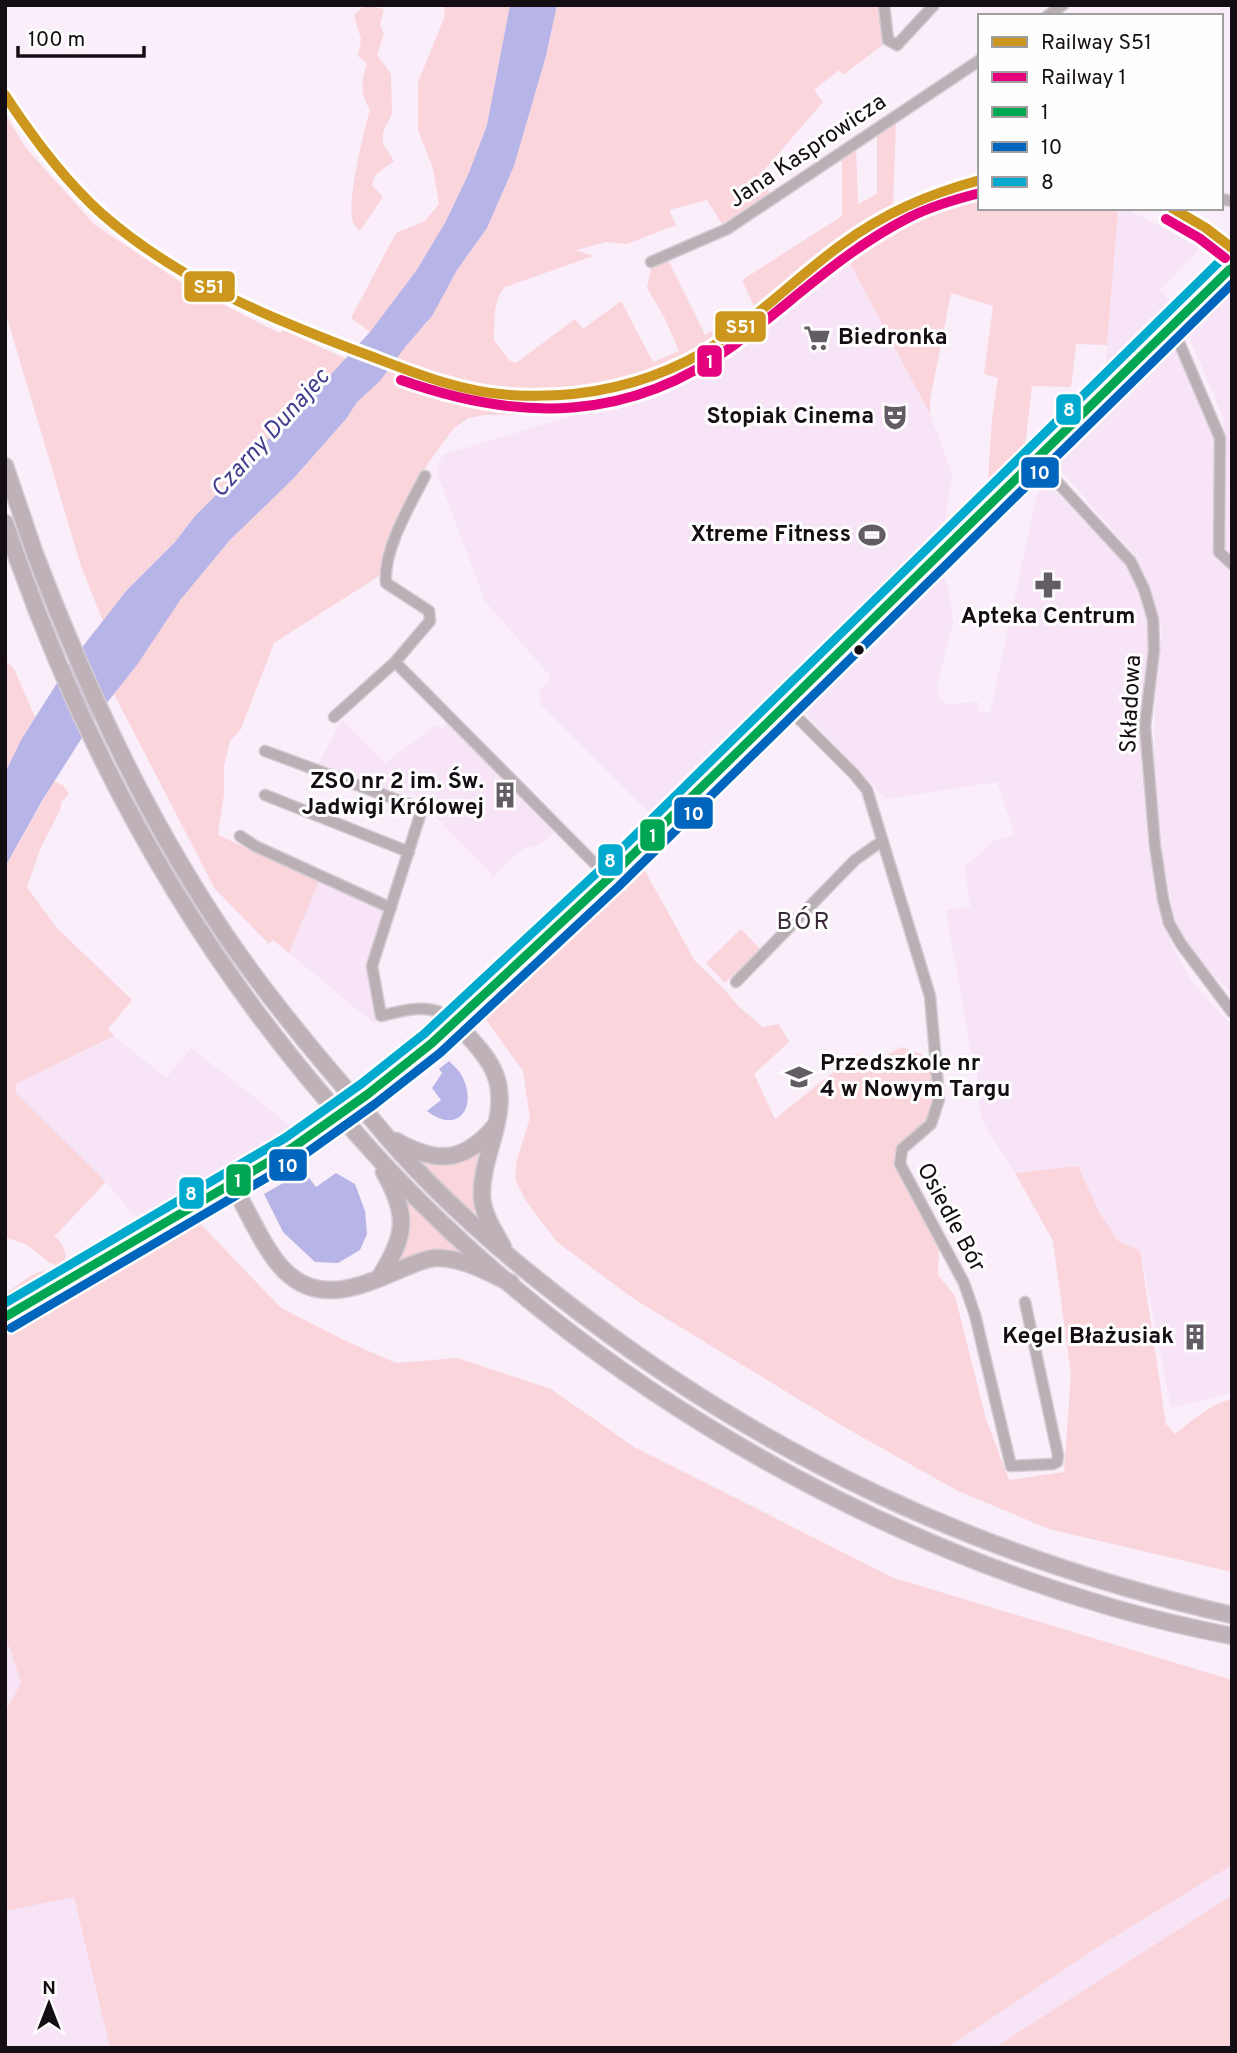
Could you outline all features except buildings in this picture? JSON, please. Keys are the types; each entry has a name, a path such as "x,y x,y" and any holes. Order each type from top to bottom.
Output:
{"main road":[{"path":"5,1317 301,1142 368,1094 456,1022 609,878 1232,267"},
{"path":"5,466 35,554 98,708 135,782 179,859 239,954 270,997 385,1135 415,1168 507,1255 643,1359 744,1423 853,1484 947,1527 1033,1560 1165,1599 1232,1615"},
{"path":"5,523 45,630 82,717 144,838 189,915 232,981 305,1075 372,1151 441,1221 511,1283 593,1349 692,1417 796,1477 867,1513 964,1555 1079,1597 1138,1615 1232,1636"},
{"path":"456,1022 488,1061 499,1092 495,1135 483,1180 482,1200 486,1215 507,1255"},
{"path":"385,1135 424,1154 448,1157 472,1149 482,1142 495,1126"},
{"path":"372,1151 394,1190 402,1224 396,1252 379,1278"},
{"path":"232,1184 276,1261 293,1278 313,1288 336,1291 352,1289 435,1258 472,1265 511,1283"}],"street":[{"path":"884,5 888,40 897,45 934,5"},
{"name":"Jana Kasprowicza","path":"651,262 727,229 978,61"},
{"path":"1172,326 1220,438 1219,551 1232,564"},
{"name":"Składowa","path":"1036,459 1131,562 1144,589 1153,620 1154,650 1146,726 1155,846 1163,899 1170,923 1181,944 1232,1012"},
{"path":"334,717 395,662 430,621 429,611 386,583 385,571 401,522 425,476"},
{"path":"395,662 609,878"},
{"name":"Osiedle Bór","path":"785,705 867,790 930,996 939,1099 931,1124 902,1149 900,1164 968,1294 979,1327 1011,1466 1053,1464 1057,1462 1058,1455 1025,1302"},
{"path":"265,751 422,808 372,966 381,1016 406,1010 434,1009 446,1013 456,1022"},
{"path":"264,795 409,852"},
{"path":"240,836 255,846 391,908"},
{"path":"736,982 855,860 882,841"}],"shaded area":[{"path":"365,5 384,9 380,25 384,34 377,55 391,74 392,114 383,132 383,144 394,161 375,175 372,185 383,197 360,231 353,222 352,199 370,110 364,98 363,87 367,64 358,56 361,39 354,15"},
{"path":"444,5 510,5 487,125 468,175 445,223 416,271 370,332 351,318 396,233 425,221 439,204 433,168 418,130 418,82 445,16"},
{"path":"557,5 880,5 885,43 843,75 839,70 814,90 823,102 759,176 770,193 722,224 707,200 669,210 676,225 627,244 607,242 576,250 593,256 505,287 496,305 494,340 510,361 516,363 575,319 583,329 621,301 653,362 679,351 647,288 651,267 668,260 705,335 754,306 742,280 842,216 842,154 856,145 858,204 877,194 877,132 896,121 893,205 845,237 733,327 674,363 636,379 596,389 514,393 473,387 434,376 396,359 427,323 457,270 487,228 514,166 546,56"},
{"path":"5,114 25,147 95,225 185,285 279,333 284,330 346,359 195,516 175,542 127,590 103,621 81,566 5,311"},
{"path":"978,202 978,210 1118,211 1107,345 1076,344 1071,387 1032,386 1024,456 987,495 992,418 998,378 984,374 993,306 951,293 930,400 930,414 846,256 892,227"},
{"path":"1118,210 1128,210 1201,247 1160,290 1176,307 1105,374"},
{"path":"846,256 930,414 952,473 945,523 950,529 805,664 651,815 541,705 539,692 551,677 485,601 437,473 442,455 585,412 687,374 755,331"},
{"path":"1232,283 1232,557 1224,549 1223,417 1188,334 1187,324"},
{"path":"1171,339 1216,444 1213,553 1232,571 1232,993 1196,958 1175,919 1164,864 1154,771 1155,705 1162,628 1154,600 1137,558 1059,468 1057,455"},
{"path":"390,369 490,401 544,403 616,392 619,397 558,415 485,415 468,418 453,429 427,465 396,528 379,576 274,643 241,729 230,741 224,766 224,794 218,835 319,881 289,953 273,940 269,944 215,889 114,694 181,599 230,540 293,479 346,419 357,402"},
{"path":"1039,484 1059,495 1109,543 1134,580 1144,607 1150,647 1140,725 1140,753 1148,847 1159,914 1192,982 1232,1026 1232,1393 1171,1408 1140,1250 1118,1241 1099,1212 1078,1167 1015,1173 981,1119 975,1053 971,1053 946,910 970,907 965,867 995,840 1015,835 997,782 886,799 795,702 880,619 939,567 949,590 953,622 937,686 939,699 947,704 979,702 977,712 990,713"},
{"path":"5,660 14,669 35,717 5,773"},
{"path":"342,720 385,763 436,725 442,729 449,721 555,831 541,844 523,849 493,876 415,795 376,789 317,766"},
{"path":"54,781 64,786 69,794 61,802 27,887 56,927 132,1000 108,1029 114,1036 16,1084 16,1093 106,1182 54,1237 60,1241 65,1251 65,1263 59,1266 50,1263 27,1245 5,1237 5,867"},
{"path":"640,862 695,961 739,1007 763,1027 779,1024 789,1042 754,1074 775,1119 856,1054 880,1059 901,1047 932,1058 933,1095 928,1120 900,1146 895,1163 939,1243 938,1275 955,1296 986,1419 1009,1480 1064,1472 1071,1374 1053,1241 1015,1173 1078,1166 1099,1212 1118,1241 1140,1250 1166,1424 1175,1434 1209,1409 1232,1399 1232,1572 1049,1529 956,1490 846,1428 634,1299 557,1242 526,1201 515,1179 517,1160 530,1118 523,1071 482,1014"},
{"path":"319,881 386,910 368,961 376,1025 289,953"},
{"path":"741,929 760,949 725,983 706,963"},
{"path":"114,1036 166,1078 191,1048 292,1127 137,1219 106,1182 16,1093 16,1084"},
{"path":"486,1146 477,1178 478,1209 473,1214 410,1153 449,1163 461,1162"},
{"path":"404,1196 473,1258 395,1265"},
{"path":"192,1215 281,1308 348,1342 396,1363 457,1358 551,1389 634,1447 894,1578 1232,1680 1232,1865 1098,1947 947,2048 110,2048 74,1897 5,1911 5,1712 21,1683 9,1646 5,1645 5,1327"},
{"path":"42,1271 51,1272 57,1277 5,1309 5,1294"},
{"path":"5,1645 9,1646 21,1683 5,1712"},
{"path":"1232,1865 1232,1895 994,2048 947,2048 1098,1947"},
{"path":"1232,1895 1232,2048 994,2048"},
{"path":"74,1897 110,2048 5,2048 5,1911"}],"water":[{"path":"510,5 557,5 546,56 514,166 487,228 457,270 432,316 380,381 357,402 346,419 293,479 230,540 181,599 137,665 94,719 43,799 5,867 5,773 21,740 69,664 127,590 370,332 416,271 445,223 468,175 487,125"},
{"path":"449,1061 463,1078 468,1099 462,1115 448,1120 438,1118 427,1111 441,1100 432,1088 442,1073 439,1069"},
{"path":"304,1171 316,1187 336,1173 355,1184 365,1211 367,1234 360,1250 338,1263 315,1262 283,1232 264,1194"}],"rail line":[{"name":"S51","path":"5,95 50,158 88,201 132,238 197,280 266,314 406,370 457,386 510,395 556,395 600,390 666,371 728,336 822,259 874,223 925,198 978,181"},
{"name":"1","path":"401,380 445,394 531,408 572,408 614,401 654,389 694,371 734,345 841,261 886,230 927,209 978,194"},
{"name":"S51","path":"1175,210 1206,228 1232,248"},
{"name":"1","path":"1166,219 1199,238 1225,258"}],"transit line":[{"name":"8","path":"5,1303 285,1138 361,1084 424,1034 601,869 1223,258"},
{"name":"1","path":"5,1317 292,1148 368,1094 432,1043 609,878 1232,267"},
{"name":"10","path":"11,1328 298,1159 440,1053 618,887 1232,284"}],"place":[{"name":"Biedronka","path":"817,338"},
{"name":"Stopiak Cinema","path":"895,417"},
{"name":"Xtreme Fitness","path":"872,535"},
{"name":"Apteka Centrum","path":"1048,585"},
{"name":"ZSO nr 2 im. Św. Jadwigi Królowej","path":"505,795"},
{"name":"Przedszkole nr 4 w Nowym Targu","path":"799,1077"},
{"name":"Kegel Błażusiak","path":"1195,1337"}],"district":[{"name":"BÓR","path":"804,923"}],"water label":[{"name":"Czarny Dunajec","path":"271,434"}]}
